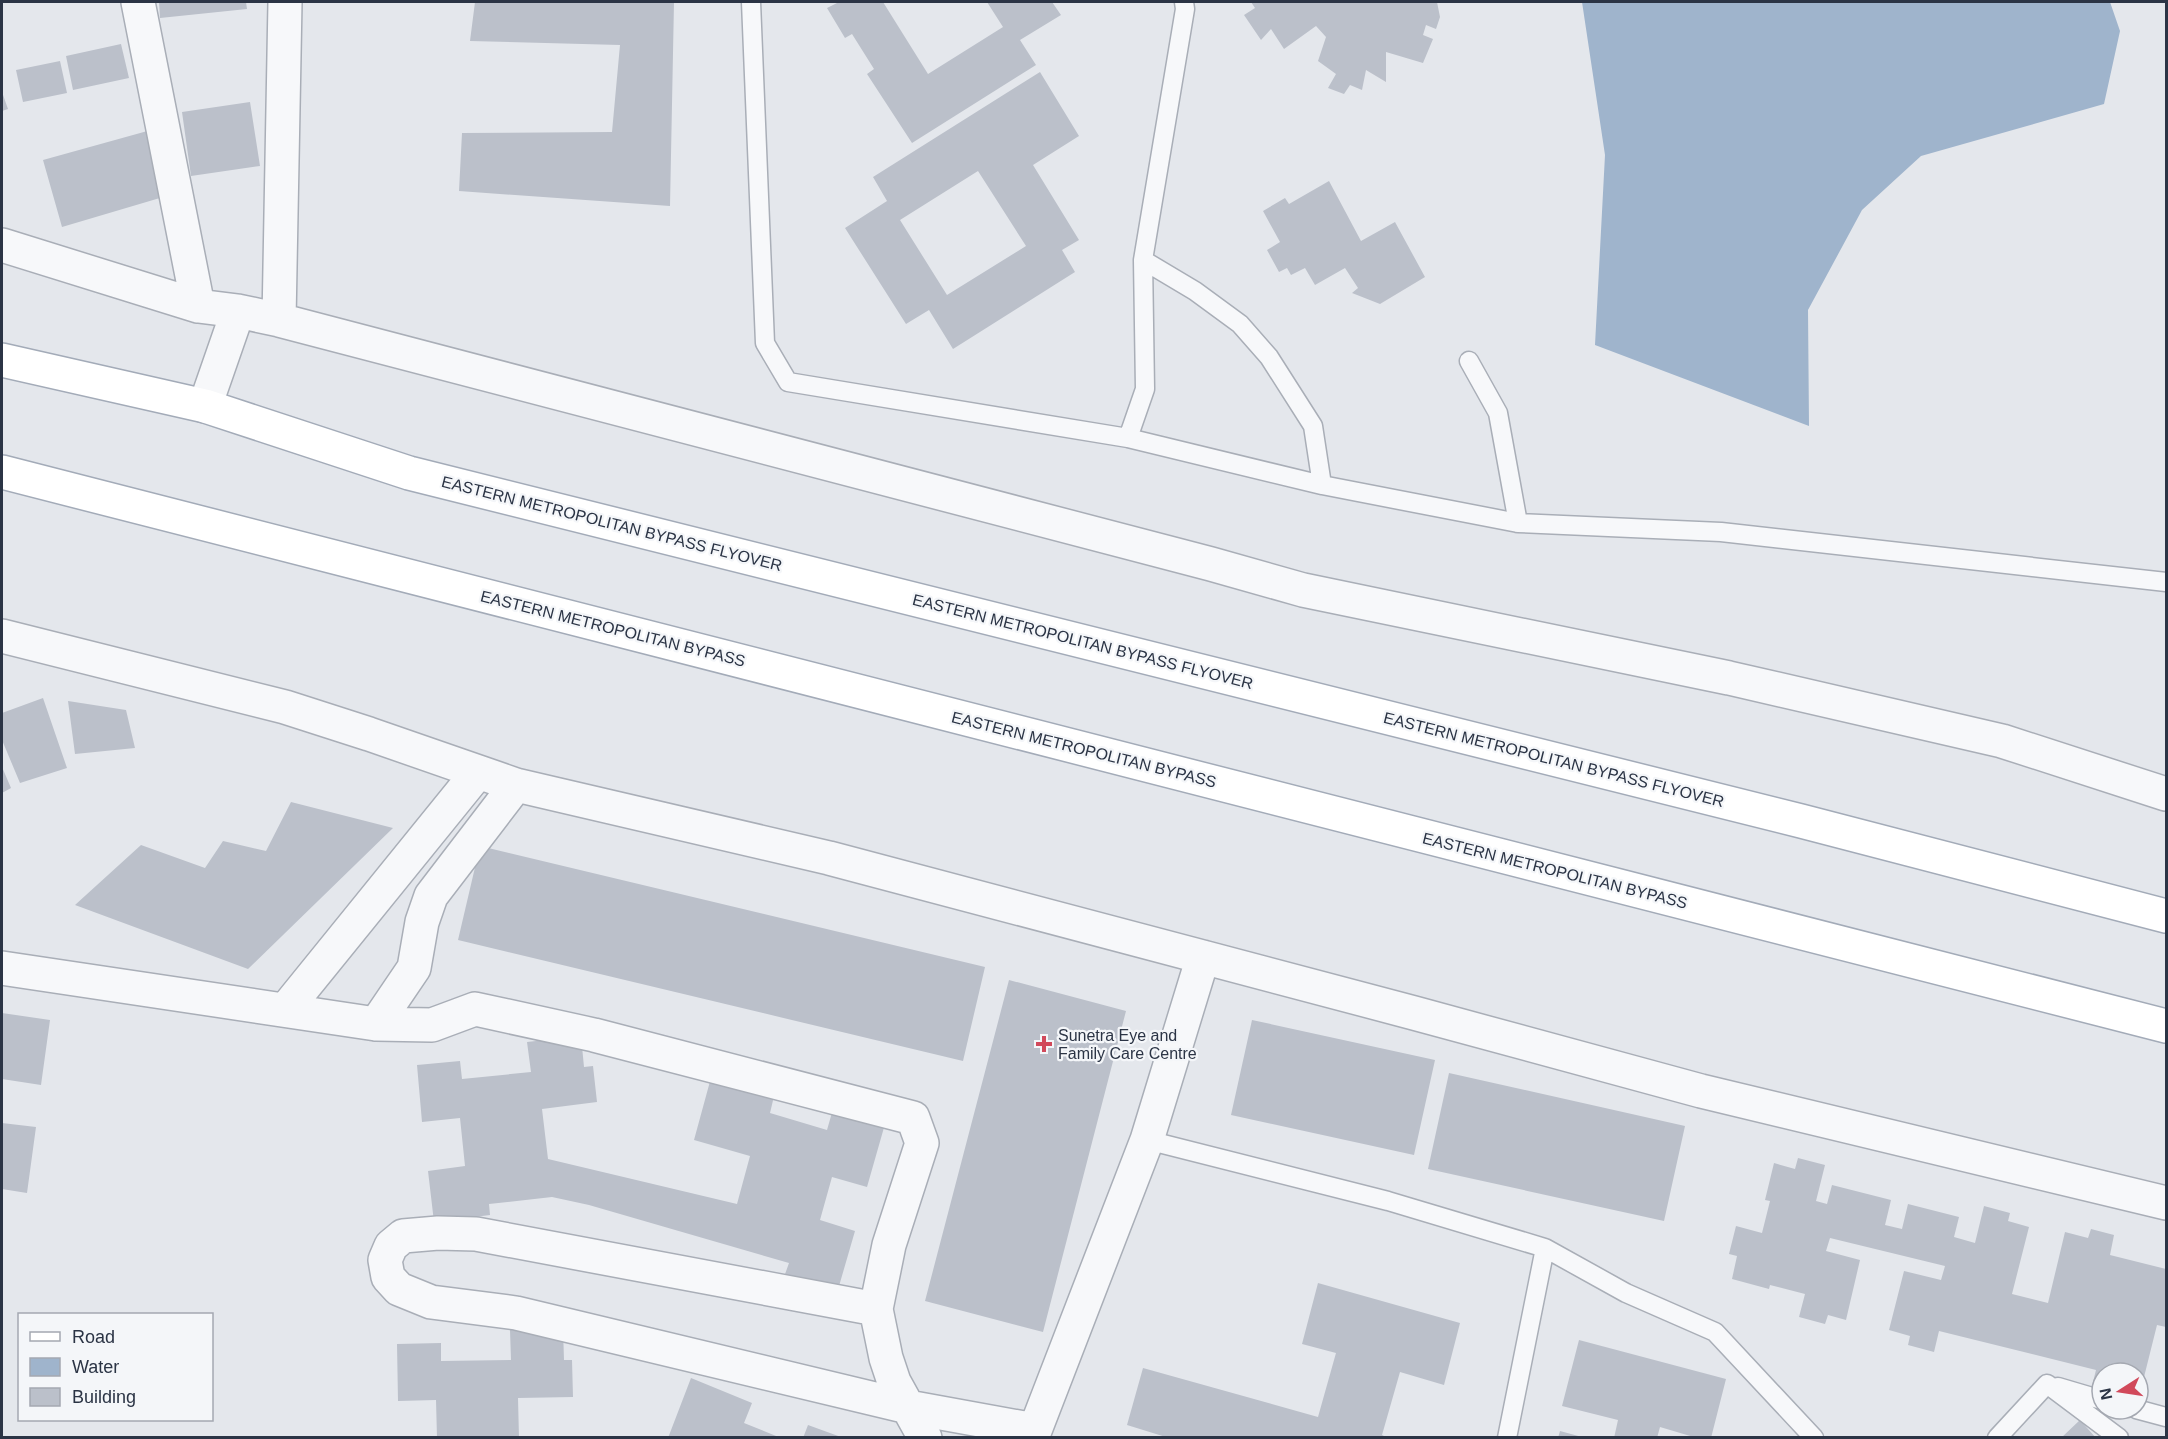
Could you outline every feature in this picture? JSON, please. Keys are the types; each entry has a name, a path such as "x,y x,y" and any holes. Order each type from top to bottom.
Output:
{"main road":[{"name":"EASTERN METROPOLITAN BYPASS FLYOVER","path":"2,360 205,406 409,472 1778,815 2166,916"},
{"name":"EASTERN METROPOLITAN BYPASS","path":"2,472 2166,1026"}],"street":[{"path":"138,2 198,306"},
{"path":"279,320 285,2"},
{"path":"2,245 198,306 238,311 279,320 1303,590 1728,678 1990,738 2166,794"},
{"path":"205,406 238,311"},
{"path":"2,636 285,707 516,785 829,858 1701,1091 2166,1203"},
{"path":"286,1009 478,772"},
{"path":"376,1024 414,968 422,922 431,896 516,785"},
{"path":"876,1309 476,1234 438,1233 403,1236 391,1246 385,1260 388,1277 399,1290 430,1302 516,1313 908,1407 1034,1434 1147,1140 1203,957"},
{"path":"2,968 376,1024 432,1024 475,1009 594,1035 913,1118 922,1143 889,1245 876,1309 886,1358 894,1382 926,1437"}],"lane":[{"path":"751,2 765,343 788,382 1128,438 1322,485 1518,523 1721,532 2166,582"},
{"path":"1128,438 1145,389 1143,260 1185,9 1184,2"},
{"path":"1143,260 1195,291 1240,324 1269,357 1313,426 1322,485"},
{"path":"1469,361 1498,413 1518,523"},
{"path":"1147,1140 1388,1201 1545,1248 1626,1293 1715,1332 1814,1437"},
{"path":"1508,1437 1545,1248"},
{"path":"2047,1384 2090,1397"},
{"path":"1997,1437 2047,1384"},
{"path":"2047,1384 2119,1437"},
{"path":"2150,1413 2166,1417"}],"water":[{"path":"1582,2 2110,2 2120,31 2104,104 1921,156 1862,210 1808,310 1809,426 1595,345 1605,155"}],"building":[{"path":"159,2 246,2 247,9 160,18"},
{"path":"475,2 674,2 670,206 459,191 462,133 612,132 620,45 470,41"},
{"path":"839,2 883,2 928,74 1003,27 987,2 1052,2 1061,15 1020,40 1036,65 912,143 867,74 874,69 852,34 845,38 827,8"},
{"path":"1251,2 1437,2 1440,17 1436,29 1426,25 1423,35 1433,39 1423,63 1386,52 1386,82 1366,70 1362,90 1350,85 1344,94 1328,88 1336,74 1318,61 1326,37 1316,26 1284,49 1271,29 1261,40 1244,15 1255,8"},
{"path":"121,44 129,78 73,90 66,56"},
{"path":"60,61 67,93 23,102 16,70"},
{"path":"1040,72 1079,136 1033,165 1079,240 1062,250 1075,272 953,349 929,310 906,324 845,228 887,201 873,177","holes":["978,171 1026,246 947,295 900,220"]},
{"path":"2,92 8,109 2,111"},
{"path":"250,102 260,166 191,176 182,112"},
{"path":"151,130 170,195 62,227 43,160"},
{"path":"1329,181 1361,241 1395,222 1425,277 1380,304 1352,293 1358,288 1345,268 1315,285 1305,268 1291,275 1287,268 1279,272 1267,250 1280,242 1263,211 1285,198 1289,204"},
{"path":"43,698 67,768 20,783 2,740 2,713"},
{"path":"68,701 126,710 135,748 75,754"},
{"path":"2,767 11,788 2,793"},
{"path":"291,802 393,828 248,969 75,905 141,845 205,868 223,841 266,851"},
{"path":"480,846 985,967 963,1061 458,940"},
{"path":"1009,980 1126,1011 1043,1332 925,1301"},
{"path":"2,1013 50,1020 41,1085 2,1079"},
{"path":"1252,1020 1435,1060 1414,1155 1231,1115"},
{"path":"581,1036 584,1067 593,1066 597,1102 542,1109 548,1159 737,1204 750,1156 694,1140 712,1074 775,1092 770,1113 827,1130 833,1109 885,1124 867,1187 832,1177 820,1220 855,1231 837,1293 784,1277 789,1263 589,1205 552,1197 489,1204 490,1215 434,1222 428,1171 465,1166 460,1118 422,1122 417,1065 460,1061 462,1079 531,1072 527,1042"},
{"path":"1449,1073 1685,1126 1664,1221 1428,1169"},
{"path":"2,1123 36,1127 27,1193 2,1189"},
{"path":"1798,1158 1825,1165 1816,1201 1827,1204 1832,1185 1891,1200 1885,1225 1902,1229 1908,1204 1959,1217 1954,1237 1975,1243 1984,1206 2010,1213 2008,1221 2029,1227 2012,1294 2048,1303 2065,1232 2088,1238 2091,1229 2114,1235 2110,1255 2166,1269 2166,1327 2157,1325 2148,1361 2090,1361 2090,1369 1939,1331 1934,1352 1908,1345 1910,1336 1889,1330 1904,1271 1941,1280 1945,1266 1830,1238 1826,1251 1860,1260 1846,1320 1828,1315 1825,1324 1799,1317 1805,1294 1770,1285 1769,1289 1732,1279 1737,1256 1729,1254 1736,1226 1762,1233 1770,1201 1765,1200 1774,1163 1795,1169"},
{"path":"1318,1283 1460,1323 1444,1385 1400,1372 1382,1435 1388,1438 1169,1438 1127,1425 1143,1368 1318,1417 1336,1353 1302,1344"},
{"path":"563,1329 564,1360 572,1360 573,1397 518,1398 519,1438 437,1438 436,1400 398,1401 397,1344 441,1343 441,1361 511,1360 510,1330"},
{"path":"1579,1340 1726,1379 1711,1438 1697,1438 1660,1427 1657,1438 1614,1438 1618,1420 1562,1406"},
{"path":"691,1378 752,1403 744,1423 781,1438 668,1438"},
{"path":"2080,1420 2096,1438 2061,1438"},
{"path":"808,1425 841,1437 841,1438 803,1438"},
{"path":"1560,1431 1582,1437 1582,1438 1558,1438"}],"place":[{"name":"Sunetra Eye and Family Care Centre","path":"1044,1044"}]}
